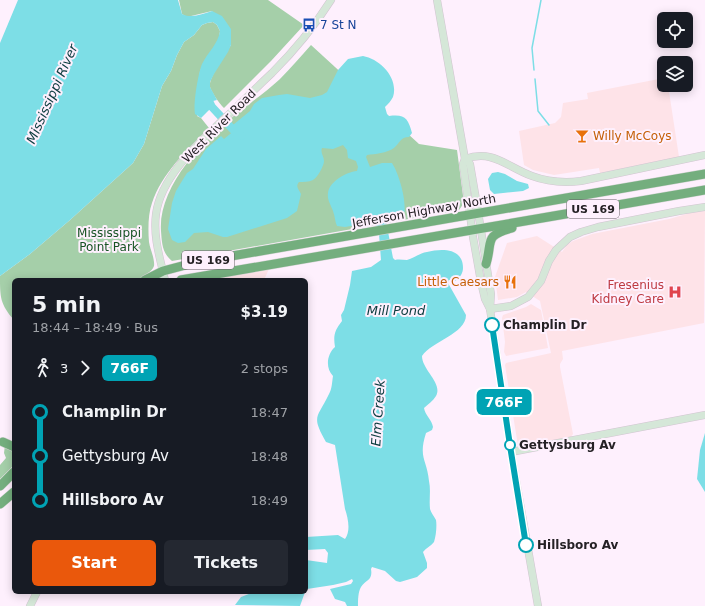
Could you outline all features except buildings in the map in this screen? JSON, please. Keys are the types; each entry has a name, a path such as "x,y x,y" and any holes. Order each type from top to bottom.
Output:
{"highway":[{"name":"Jefferson Highway North","path":"193,278 378,246 475,222 705,174"},
{"name":"Jefferson Highway North","path":"153,278 164,276 197,262 375,231 554,217 705,190"},
{"path":"486,264 492,236 498,232 554,217"},
{"path":"1,441 12,446"},
{"path":"0,486 12,474"},
{"path":"0,504 12,494"}],"street":[{"name":"West River Road","path":"164,276 155,234 156,214 160,198 171,178 193,149 298,45 331,0"},
{"path":"437,0 465,158 470,164 475,222 484,294 490,310"},
{"path":"465,158 477,156 492,157 504,161 538,178 562,182 581,181 705,155"},
{"path":"490,310 511,306 528,297 541,281 549,261 556,250 570,236 603,226 705,207"},
{"path":"475,222 486,264 491,294 490,310 511,452 538,606"},
{"path":"511,452 705,415"},
{"path":"30,606 36,594"}],"shaded area":[{"path":"657,79 657,92 669,92 679,157 600,173 599,168 554,175 533,170 524,165 519,131 555,123 561,117 563,103 588,99 587,93"},
{"path":"705,211 704,323 562,351 563,359 560,367 573,434 570,438 518,446 505,365 506,363 551,353 540,301 526,292 517,297 498,300 495,277 507,243 537,236 562,252 567,245 573,241 592,234"},
{"path":"269,269 265,278 216,278"},
{"path":"531,304 541,310 548,348 506,356 504,352 505,342 502,318 503,315"}],"green space":[{"path":"179,0 268,0 304,25 271,61 224,108 212,92 210,83 218,66 231,45 212,11 187,17 182,14"},
{"name":"Mississippi Point Park","path":"213,22 217,25 220,31 219,39 200,71 197,116 201,118 209,128 176,162 156,192 149,217 148,232 154,260 153,268 141,278 12,278 12,317 3,305 0,289 0,276 30,254 133,163 144,144 162,86 171,71 177,55 184,42 194,35 202,25"},
{"path":"311,45 419,144 457,150 464,203 459,210 172,261 166,255 162,244 162,214 167,198 185,166 210,137 280,79"},
{"path":"5,445 12,449 12,467 0,479 0,465 6,458 4,453"}],"water":[{"name":"Mississippi River","path":"18,0 178,0 182,14 197,16 212,11 222,16 231,29 231,45 210,82 210,87 217,100 213,101 214,105 201,118 195,114 195,96 199,75 202,64 215,44 220,31 217,25 213,22 207,23 202,25 194,35 184,42 171,71 162,86 144,144 133,163 30,254 0,276 0,43"},
{"name":"Mill Pond","path":"363,56 376,61 387,70 391,76 394,90 393,97 385,107 387,114 389,116 399,116 405,118 412,133 409,137 402,139 391,150 367,155 366,157 370,167 382,163 392,163 402,188 405,209 404,214 386,218 393,258 395,260 407,260 424,253 439,250 456,253 462,261 462,272 457,280 449,280 448,283 466,315 465,322 461,327 433,346 422,356 425,366 437,386 435,398 424,408 433,427 432,430 426,433 423,453 430,484 430,509 436,520 436,534 434,542 423,552 427,563 427,568 417,577 400,582 396,581 385,571 372,567 370,578 360,589 358,606 347,606 345,602 335,599 330,589 351,584 353,581 352,579 333,585 308,589 308,560 327,563 328,553 325,549 308,550 308,537 338,535 345,539 348,532 348,520 335,445 326,442 317,422 317,417 331,388 333,376 330,373 328,361 330,353 335,347 335,333 342,321 341,315 344,310 352,271 371,267 381,260 379,234 374,222 345,227 337,226 329,200 328,193 331,185 339,178 357,171 358,167 356,161 348,158 347,150 343,145 333,149 322,148 321,151 324,163 322,169 313,180 308,182 299,182 297,187 301,194 297,211 287,218 227,237 208,232 194,233 185,242 178,243 172,240 168,229 172,203 176,191 187,173 193,169 206,149 221,136 224,139 236,129 233,125 250,111 254,104 262,98 287,94 310,98 327,92 338,70 348,59"},
{"path":"498,172 517,181 528,184 529,188 523,191 494,194 490,190 488,179 492,173"},
{"path":"705,433 705,492 697,479 700,450"},
{"path":"249,594 304,594 300,606 235,605 241,597"}],"waterway":[{"path":"534,70 532,48 541,0"},
{"path":"535,79 538,111 549,125"},
{"name":"Elm Creek","path":"207,97 212,107 238,135 241,136"}],"bus line":[{"name":"766F","path":"492,325 526,545"}],"place":[{"name":"7 St N","path":"309,25"},
{"name":"Willy McCoys","path":"582,136"},
{"name":"Little Caesars","path":"510,282"},
{"name":"Fresenius Kidney Care","path":"675,292"},
{"name":"Champlin Dr","path":"492,325"},
{"name":"Gettysburg Av","path":"510,445"},
{"name":"Hillsboro Av","path":"526,545"}]}
